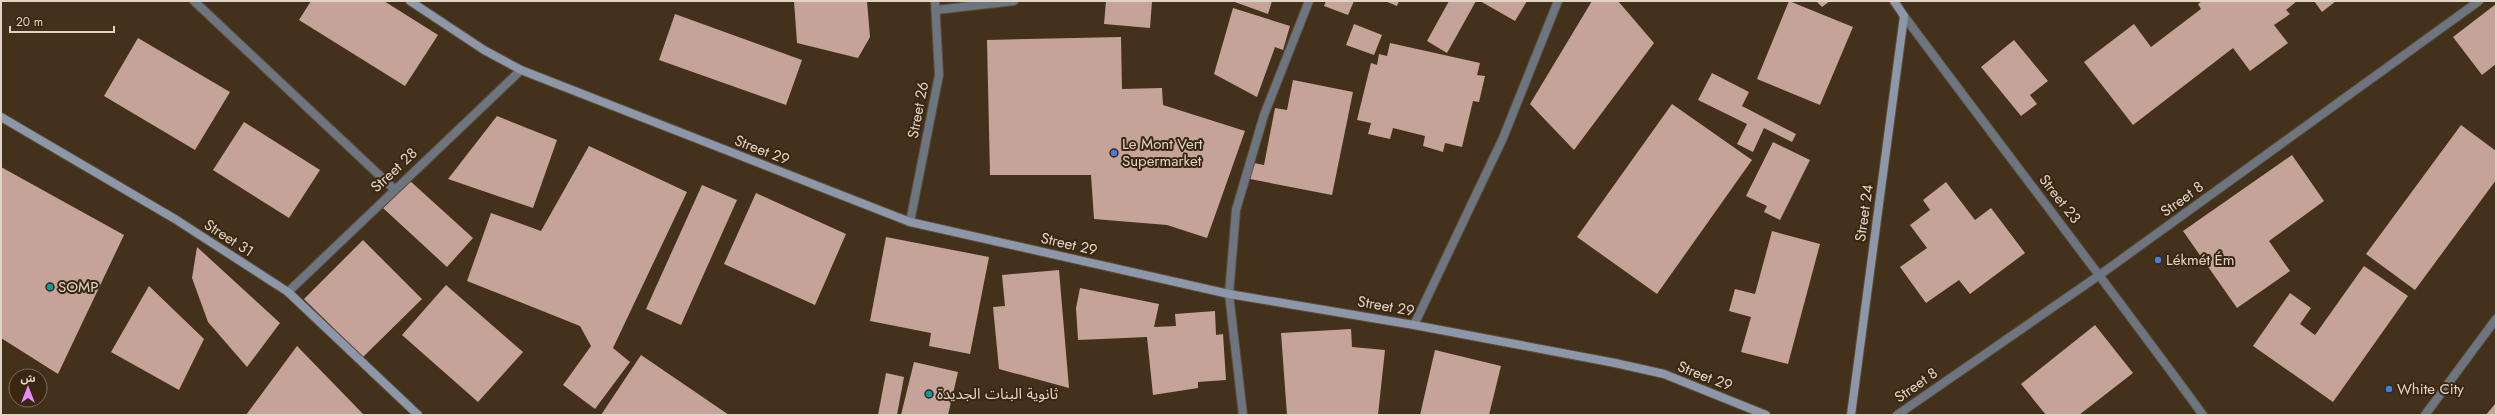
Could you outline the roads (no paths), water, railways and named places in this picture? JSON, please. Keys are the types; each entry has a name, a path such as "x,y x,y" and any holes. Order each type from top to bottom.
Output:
{"street":[{"path":"194,1 394,189"},
{"name":"Street 29","path":"410,1 484,50 521,70 910,222 1229,294 1414,325 1615,363 1664,374 1757,413 1766,415"},
{"name":"Street 26","path":"910,222 939,75 935,1"},
{"path":"936,10 1014,1"},
{"path":"1243,415 1229,294 1236,210 1264,115 1309,1"},
{"path":"1414,325 1503,138 1558,1"},
{"name":"Street 23","path":"1894,1 2000,145 2101,274 2203,415"},
{"name":"Street 8","path":"1897,415 2101,274 2479,1"},
{"name":"Street 24","path":"1851,415 1904,16"},
{"name":"Street 28","path":"288,292 394,189 521,70"},
{"name":"Street 31","path":"1,117 175,219 288,292 418,415"},
{"path":"2425,415 2496,319"}],"place":[{"name":"Le Mont Vert Supermarket","path":"1114,153"},
{"name":"Lékmét Ém","path":"2158,260"},
{"name":"SOMP","path":"50,287"},
{"name":"White City","path":"2389,389"},
{"name":"ثانوية البنات الجديدة","path":"929,394"}]}
